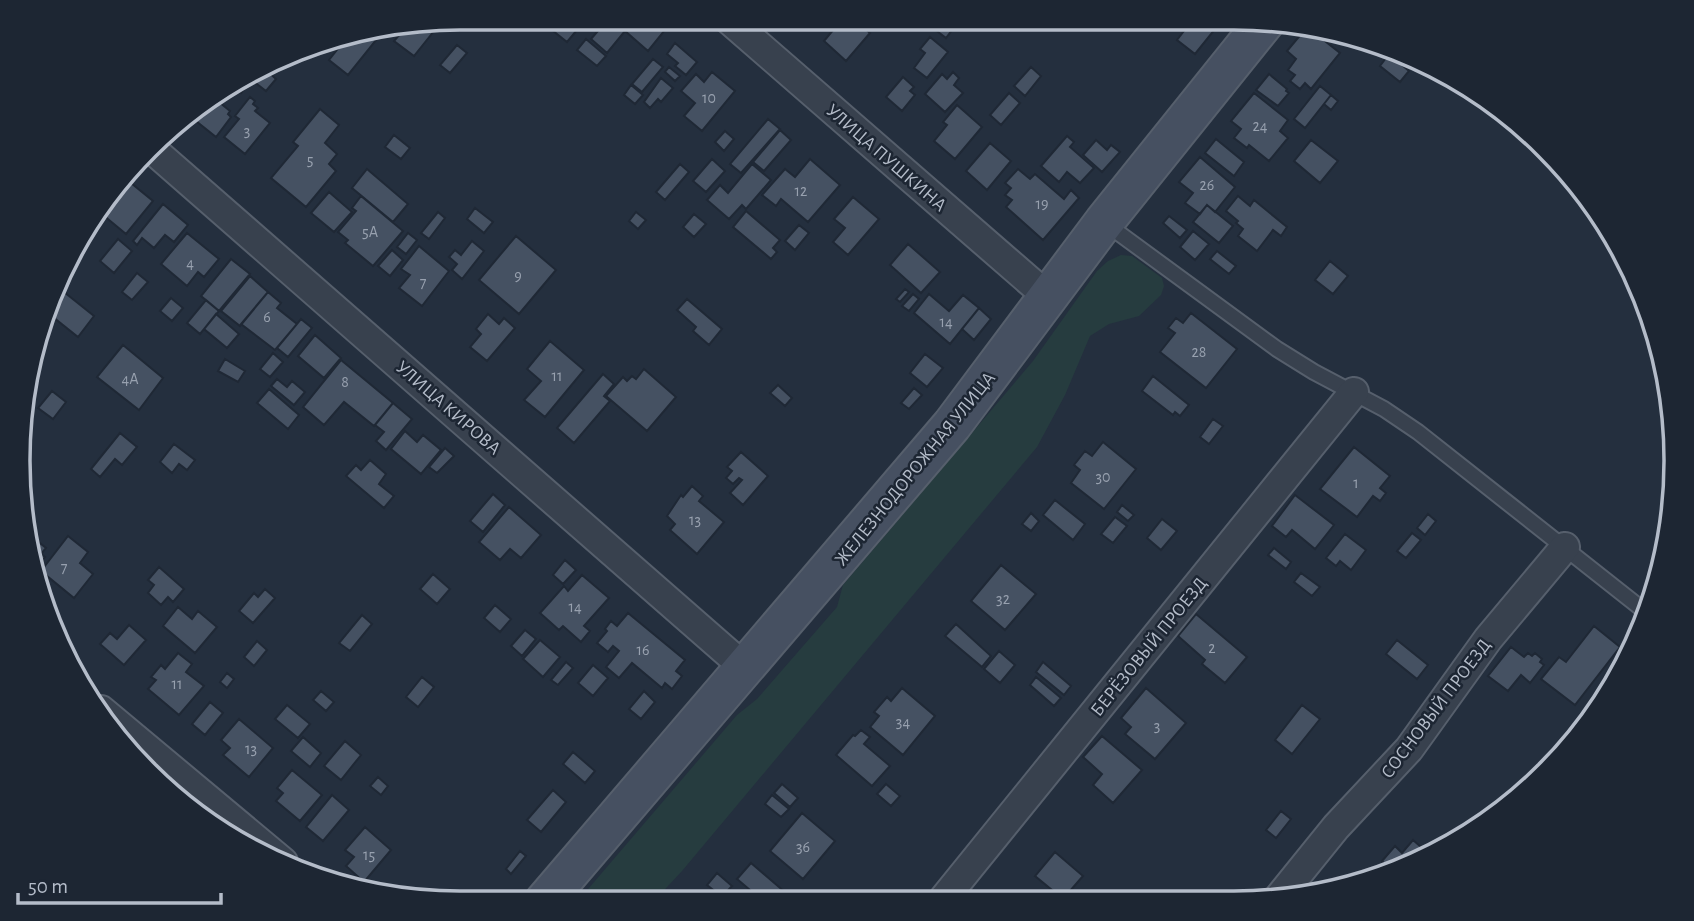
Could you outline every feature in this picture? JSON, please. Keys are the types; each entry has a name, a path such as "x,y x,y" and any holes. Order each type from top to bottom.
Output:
{"street":[{"name":"УЛИЦА ПУШКИНА","path":"741,30 1048,297"},
{"name":"ЖЕЛЕЗНОДОРОЖНАЯ УЛИЦА","path":"553,891 952,425 1104,222 1258,31"},
{"name":"УЛИЦА КИРОВА","path":"158,154 744,667"},
{"name":"БЕРЁЗОВЫЙ ПРОЕЗД","path":"950,891 1354,392"},
{"name":"СОСНОВЫЙ ПРОЕЗД","path":"1286,888 1336,827 1409,749 1488,639 1565,547"},
{"path":"124,729 257,840"}],"lane":[{"path":"1104,222 1278,349 1418,432 1638,606"}],"green space":[{"path":"1121,255 1132,256 1162,278 1164,286 1161,295 1139,316 1109,324 1090,336 1065,395 1037,447 663,891 586,891 737,715 757,699 837,607 843,585 1033,361 1097,271 1108,261"}],"building":[{"path":"552,30 577,30 567,42"},
{"path":"599,30 665,30 648,51 625,31 607,53 591,39"},
{"path":"833,30 867,30 870,33 846,61 824,41"},
{"path":"936,30 952,30 946,38"},
{"path":"1185,30 1214,30 1195,54 1177,40"},
{"path":"434,31 414,56 394,41 400,34"},
{"path":"1300,35 1322,39 1340,53 1311,89 1305,83 1300,89 1290,81 1295,75 1288,70 1296,59 1287,51"},
{"path":"930,37 948,52 927,78 914,68 925,53 920,49"},
{"path":"378,38 348,75 329,60 339,47"},
{"path":"586,39 606,56 597,66 577,50"},
{"path":"675,43 697,62 686,75 675,66 678,63 667,54"},
{"path":"457,45 467,53 450,73 440,65"},
{"path":"1386,58 1409,71 1400,82 1380,66"},
{"path":"653,59 663,67 642,92 632,84"},
{"path":"669,67 680,76 675,81 665,72"},
{"path":"1031,67 1041,76 1025,96 1014,86"},
{"path":"712,72 735,91 702,131 684,116 695,103 681,91 696,74 704,82"},
{"path":"953,72 959,78 954,85 963,93 945,112 925,94 942,74 947,79"},
{"path":"270,74 276,79 266,91 254,82"},
{"path":"1269,74 1289,93 1278,106 1256,90"},
{"path":"903,77 914,87 910,91 915,95 902,111 886,97"},
{"path":"661,78 673,88 661,102 658,99 650,108 644,102"},
{"path":"631,85 643,95 635,104 624,95"},
{"path":"1320,86 1331,95 1305,128 1294,119"},
{"path":"1009,93 1020,103 1001,125 990,115"},
{"path":"1254,93 1288,120 1280,131 1288,138 1269,161 1249,145 1247,148 1234,138 1241,129 1231,121"},
{"path":"1331,95 1338,101 1331,110 1324,104"},
{"path":"250,97 258,108 255,111 270,123 245,154 224,137 239,119 235,116"},
{"path":"220,103 230,111 228,114 231,117 216,137 196,121"},
{"path":"957,105 982,127 955,159 934,141 947,125 943,122"},
{"path":"320,109 339,125 325,143 337,154 329,164 336,171 306,207 271,178 298,146 293,142"},
{"path":"768,119 780,129 741,173 730,164"},
{"path":"780,130 791,140 764,171 753,162"},
{"path":"725,131 734,139 724,151 715,142"},
{"path":"394,135 410,148 401,159 385,147"},
{"path":"1067,136 1074,142 1070,147 1094,168 1080,183 1067,172 1059,182 1041,166"},
{"path":"1216,139 1244,162 1234,176 1205,153"},
{"path":"1096,140 1107,150 1111,145 1120,152 1102,172 1083,155"},
{"path":"1311,140 1338,161 1320,183 1294,161"},
{"path":"990,143 1011,161 987,190 966,171"},
{"path":"1200,157 1235,187 1215,212 1207,205 1200,214 1185,203 1193,193 1179,182"},
{"path":"712,159 725,171 706,192 693,181"},
{"path":"810,159 840,185 808,222 781,199 776,206 762,195 785,169 795,177"},
{"path":"680,164 689,172 665,200 656,192"},
{"path":"752,164 771,180 746,209 742,205 729,219 707,200 720,185 728,193"},
{"path":"367,169 408,204 393,222 352,188"},
{"path":"1018,169 1030,179 1035,174 1064,199 1071,190 1079,198 1043,240 1006,207 1012,200 1005,195 1011,188 1005,183"},
{"path":"131,183 153,201 126,234 105,217"},
{"path":"329,192 352,212 334,232 311,213"},
{"path":"361,196 403,231 373,266 345,243 348,240 338,232 356,211 352,208"},
{"path":"1238,196 1250,206 1254,200 1287,227 1281,236 1273,230 1257,251 1238,236 1243,229 1226,211"},
{"path":"853,197 879,219 848,255 833,242 845,228 834,219"},
{"path":"163,204 188,225 174,242 165,235 154,248 142,238 137,245 133,241"},
{"path":"1207,205 1233,226 1219,243 1193,222"},
{"path":"475,208 493,222 484,233 467,219"},
{"path":"746,211 780,240 773,248 777,252 771,259 733,227"},
{"path":"438,212 445,218 429,239 421,233"},
{"path":"636,212 646,220 638,229 629,221"},
{"path":"694,214 706,224 694,237 683,227"},
{"path":"1169,216 1187,230 1180,238 1163,223"},
{"path":"799,225 809,233 795,250 785,241"},
{"path":"1193,231 1209,244 1195,260 1180,247"},
{"path":"187,233 219,259 204,277 198,272 187,286 161,264"},
{"path":"408,233 417,240 406,254 397,247"},
{"path":"516,236 556,270 519,314 479,280"},
{"path":"118,239 132,251 114,273 100,261"},
{"path":"472,241 484,251 462,279 452,270 457,264 449,257 455,250 461,255"},
{"path":"908,244 940,272 921,293 890,265"},
{"path":"419,246 449,271 422,306 399,288 410,275 401,269"},
{"path":"392,250 403,260 390,276 378,266"},
{"path":"1217,251 1236,266 1229,274 1210,259"},
{"path":"231,259 250,274 219,311 201,296"},
{"path":"1330,261 1348,276 1333,294 1315,280"},
{"path":"137,273 148,282 132,300 122,292"},
{"path":"250,276 268,292 240,326 221,311"},
{"path":"905,289 909,292 900,302 896,299"},
{"path":"65,292 94,316 78,337 54,318"},
{"path":"268,292 281,303 277,308 297,324 275,350 241,324"},
{"path":"913,294 919,299 909,311 902,306"},
{"path":"929,294 949,311 963,295 979,308 950,344 914,313"},
{"path":"171,298 183,308 172,321 160,311"},
{"path":"687,299 722,329 709,345 693,331 696,327 677,310"},
{"path":"206,300 219,311 200,334 187,323"},
{"path":"979,308 991,319 974,340 962,329"},
{"path":"1191,313 1237,349 1206,388 1160,352 1175,333 1168,328 1176,318 1183,323"},
{"path":"216,314 239,334 227,348 204,329"},
{"path":"488,314 499,324 504,318 515,328 487,361 470,347 481,334 476,329"},
{"path":"301,319 312,328 288,357 277,348"},
{"path":"315,335 341,358 324,378 298,356"},
{"path":"550,341 584,370 545,417 524,400 541,381 527,369"},
{"path":"123,345 163,378 139,410 97,377"},
{"path":"273,353 283,362 270,377 260,369"},
{"path":"925,354 943,368 927,387 910,373"},
{"path":"225,359 245,371 238,382 218,371"},
{"path":"341,360 393,403 374,426 344,402 324,425 303,407"},
{"path":"644,369 676,397 647,431 606,396 623,377 627,381 632,376 636,379"},
{"path":"603,374 614,384 604,396 610,401 574,443 557,428"},
{"path":"1153,376 1189,405 1180,416 1175,412 1173,415 1142,391"},
{"path":"277,379 287,387 292,381 305,392 294,405 271,386"},
{"path":"778,385 792,398 785,406 770,393"},
{"path":"914,388 922,395 909,409 901,403"},
{"path":"269,389 299,415 288,429 257,403"},
{"path":"52,391 66,402 53,419 38,408"},
{"path":"393,403 412,419 386,450 376,441 384,432 375,425"},
{"path":"1213,419 1223,426 1209,444 1200,437"},
{"path":"405,431 417,442 423,435 441,450 421,474 391,449"},
{"path":"120,433 137,447 122,465 115,459 100,477 91,469"},
{"path":"1103,442 1136,469 1104,509 1071,483 1080,470 1074,465 1085,451 1092,456"},
{"path":"174,444 195,460 187,470 179,464 172,473 160,462"},
{"path":"1354,447 1390,476 1380,488 1386,493 1380,501 1373,496 1357,517 1320,489"},
{"path":"445,448 454,456 437,473 429,467"},
{"path":"741,452 768,476 743,505 730,493 742,480 739,478 733,484 726,478 732,471 727,467"},
{"path":"370,460 386,474 379,484 394,496 384,508 346,476 356,465 361,470"},
{"path":"692,486 703,496 699,501 724,522 697,554 670,530 675,524 667,516 681,495 683,497"},
{"path":"493,494 505,505 483,532 470,521"},
{"path":"1295,495 1334,525 1315,549 1292,530 1286,537 1272,526"},
{"path":"1055,500 1085,524 1073,540 1043,515"},
{"path":"1122,505 1134,515 1128,521 1117,512"},
{"path":"509,507 541,535 521,558 510,549 500,560 479,542"},
{"path":"1031,513 1039,521 1031,531 1022,524"},
{"path":"1428,514 1436,521 1425,535 1417,528"},
{"path":"1115,517 1127,526 1113,543 1101,534"},
{"path":"1162,519 1177,531 1161,550 1147,538"},
{"path":"1412,533 1421,540 1406,558 1397,551"},
{"path":"1345,534 1366,550 1351,570 1340,561 1336,566 1326,558"},
{"path":"68,536 88,552 80,563 93,574 74,598 45,574 43,568"},
{"path":"37,541 46,548 41,554 45,557 42,561"},
{"path":"1274,548 1291,562 1286,569 1268,555"},
{"path":"565,560 576,570 563,584 553,575"},
{"path":"1001,565 1036,594 1005,630 971,601"},
{"path":"159,567 184,589 173,602 168,597 161,605 148,593 154,585 148,580"},
{"path":"1301,573 1320,587 1312,596 1294,582"},
{"path":"433,574 450,589 437,604 420,589"},
{"path":"582,575 609,598 584,626 590,631 581,642 563,626 559,630 540,613 564,586 568,591"},
{"path":"265,589 275,598 253,623 239,611 254,593 258,597"},
{"path":"495,605 511,619 500,632 484,618"},
{"path":"178,607 192,619 198,611 217,627 195,653 163,626"},
{"path":"628,613 685,660 676,671 682,676 672,689 665,683 662,688 632,663 619,678 606,667 619,651 613,646 608,652 597,643 611,621 617,626"},
{"path":"1196,614 1247,657 1225,683 1202,664 1205,660 1178,636"},
{"path":"362,615 372,624 350,651 339,643"},
{"path":"956,624 991,656 982,667 945,636"},
{"path":"129,625 146,640 124,665 100,644 110,633 117,639"},
{"path":"1594,626 1620,647 1575,705 1541,679 1559,657 1566,662"},
{"path":"525,630 536,639 522,656 511,646"},
{"path":"540,640 560,657 543,677 523,659"},
{"path":"1397,640 1428,665 1417,679 1386,654"},
{"path":"257,641 267,650 254,666 244,657"},
{"path":"1511,647 1524,657 1528,653 1532,656 1535,653 1544,665 1530,683 1521,675 1508,691 1488,676"},
{"path":"999,651 1015,665 1000,683 984,669"},
{"path":"178,653 192,664 186,672 204,686 179,715 148,689 156,680 151,677 161,665 165,669"},
{"path":"566,662 573,668 558,685 551,680"},
{"path":"1043,662 1071,686 1064,695 1036,672"},
{"path":"593,665 608,678 593,696 578,683"},
{"path":"227,673 234,679 227,688 220,682"},
{"path":"422,677 434,687 418,707 406,697"},
{"path":"1036,677 1061,698 1054,706 1030,685"},
{"path":"902,688 935,716 903,755 870,727 879,716 874,712 887,697 891,701"},
{"path":"1146,688 1186,723 1155,759 1125,734 1131,727 1121,718"},
{"path":"321,691 334,702 326,711 313,700"},
{"path":"644,691 655,702 641,719 629,709"},
{"path":"210,702 223,713 205,735 192,724"},
{"path":"287,705 310,724 298,738 275,719"},
{"path":"1302,705 1320,719 1292,754 1275,740"},
{"path":"239,719 273,748 249,777 223,755 230,748 221,740"},
{"path":"861,730 870,737 864,744 890,766 872,786 836,755 853,735"},
{"path":"1102,736 1142,770 1113,803 1093,785 1102,774 1083,757"},
{"path":"303,737 321,753 310,767 291,751"},
{"path":"345,741 361,755 341,780 324,766"},
{"path":"573,752 595,771 585,783 563,764"},
{"path":"292,770 322,795 300,821 276,801 283,793 277,788"},
{"path":"378,777 388,786 381,795 370,786"},
{"path":"782,784 798,798 790,807 774,793"},
{"path":"886,784 900,796 891,806 877,794"},
{"path":"553,790 566,802 541,832 527,820"},
{"path":"332,795 349,810 323,841 306,827"},
{"path":"772,795 789,809 781,817 765,804"},
{"path":"1281,811 1291,819 1276,838 1266,830"},
{"path":"802,813 835,841 803,879 770,851"},
{"path":"365,827 391,850 365,881 346,866 354,857 345,850"},
{"path":"1413,840 1422,848 1384,863 1382,861 1395,846 1402,853"},
{"path":"520,851 526,856 511,874 506,869"},
{"path":"1055,852 1083,876 1070,891 1053,891 1035,876"},
{"path":"751,863 784,891 751,891 737,879"},
{"path":"717,873 732,886 727,891 714,891 707,885"}]}
